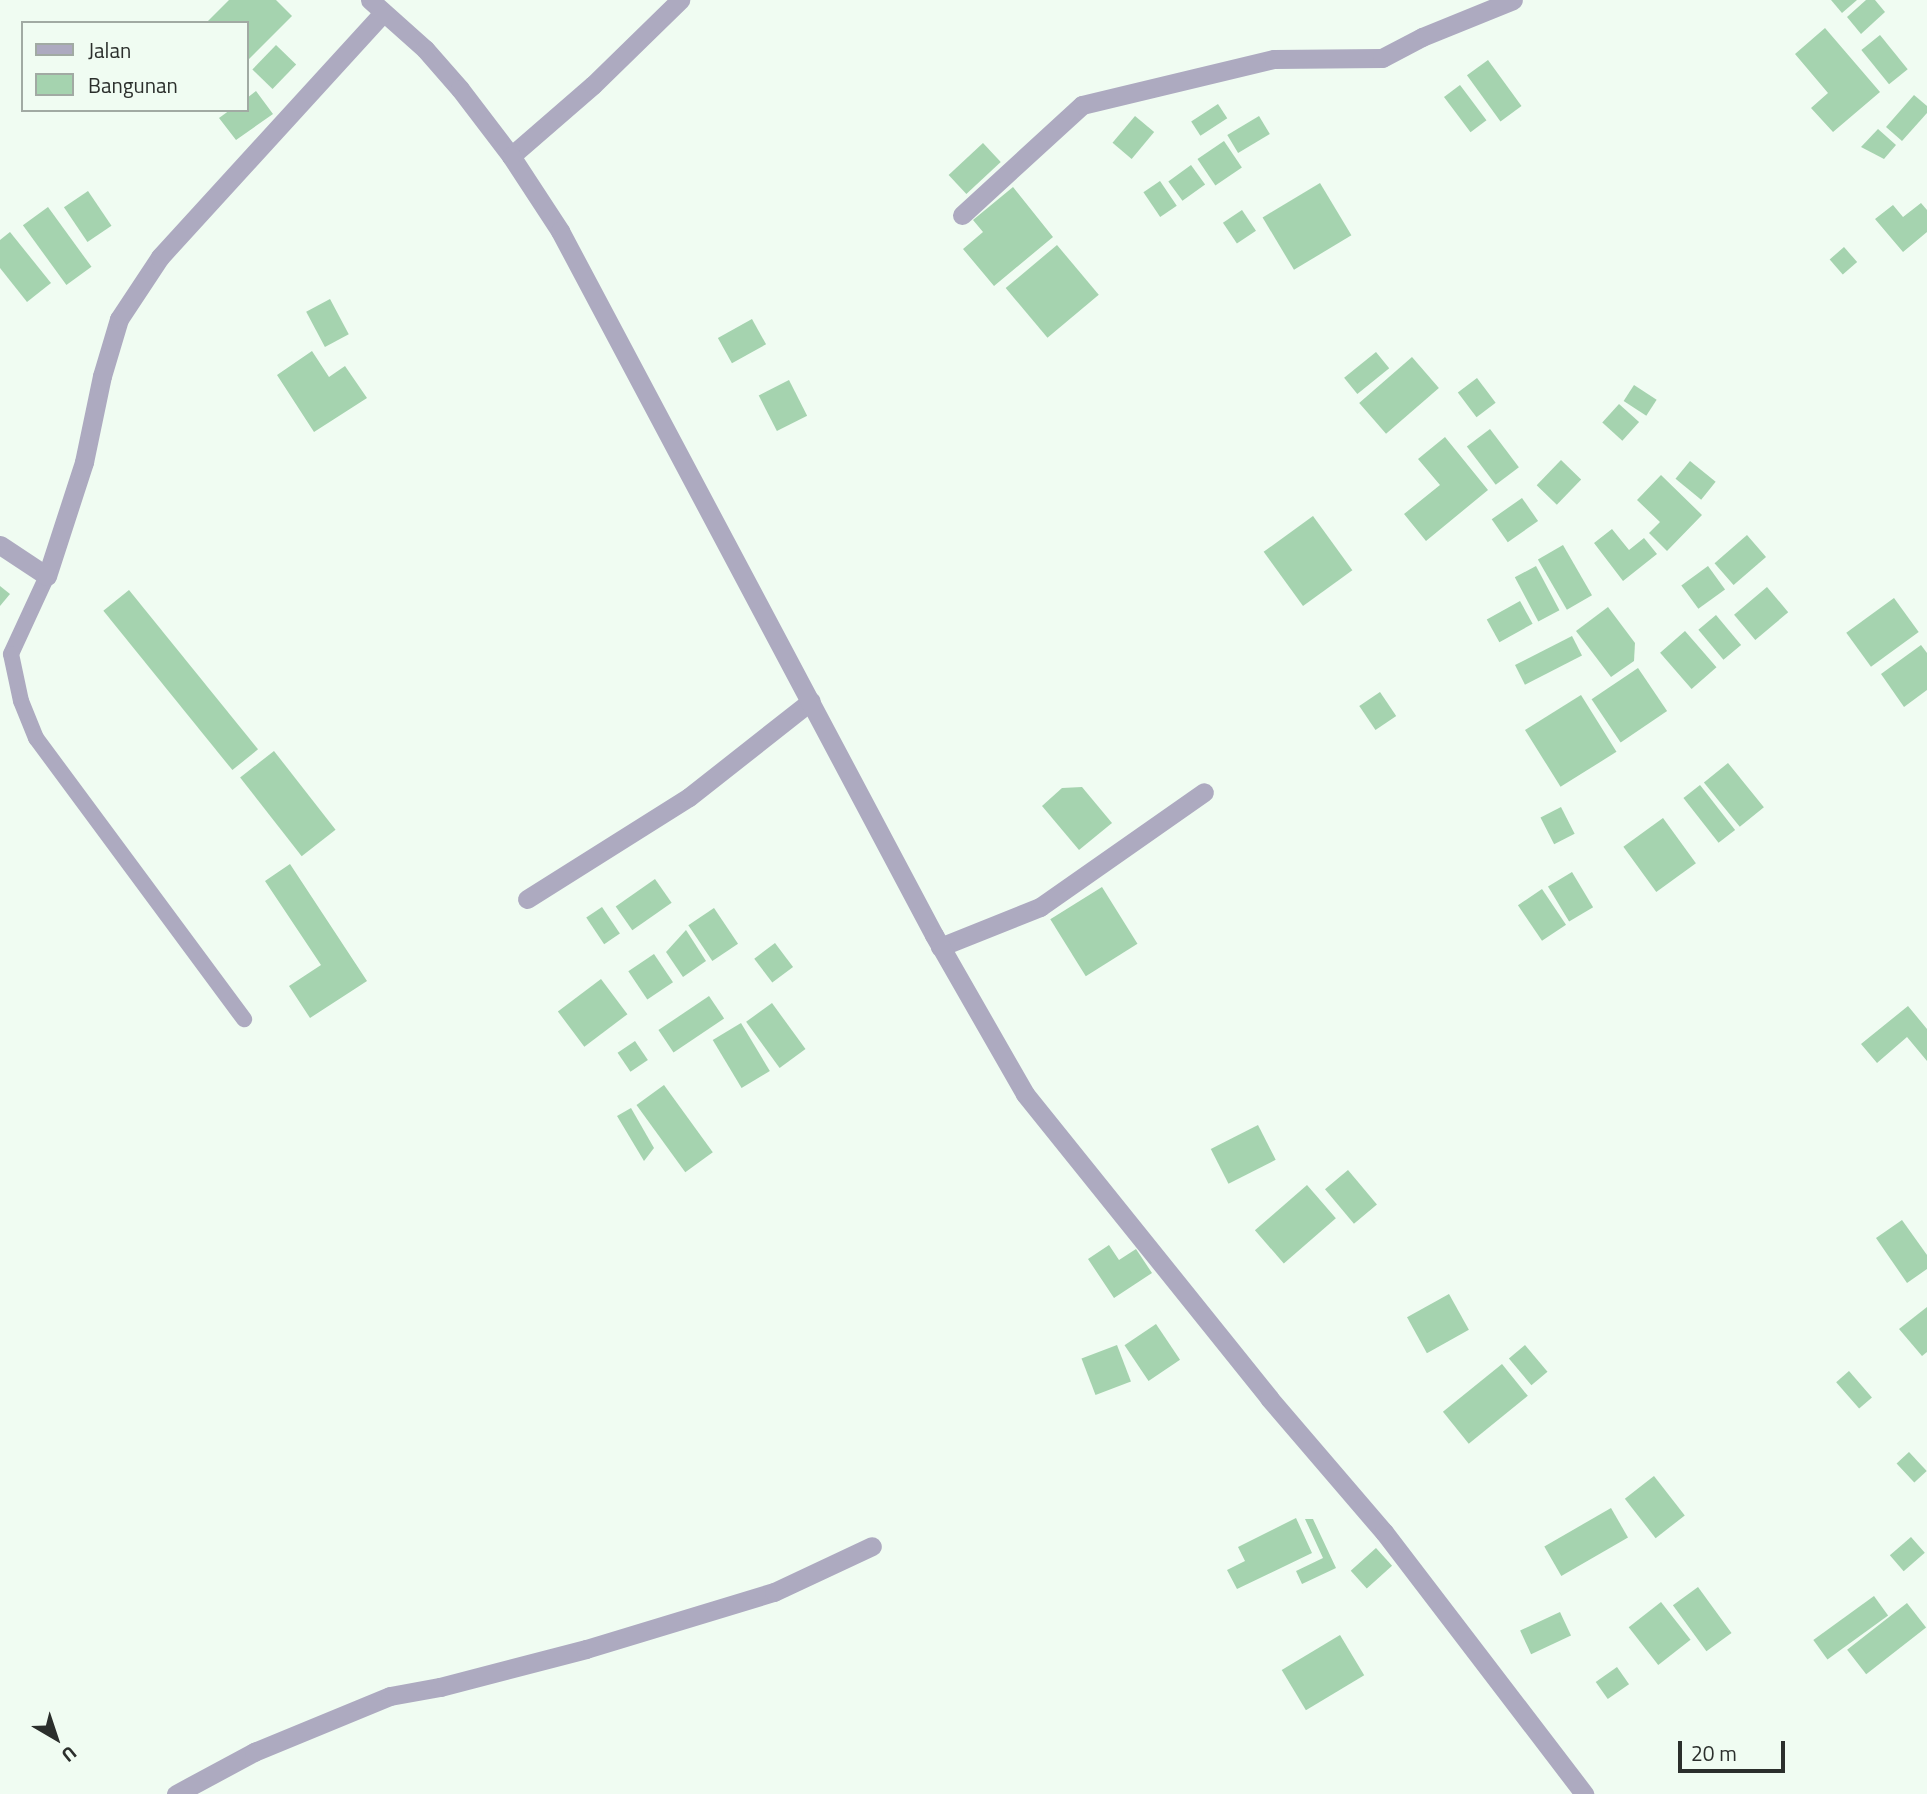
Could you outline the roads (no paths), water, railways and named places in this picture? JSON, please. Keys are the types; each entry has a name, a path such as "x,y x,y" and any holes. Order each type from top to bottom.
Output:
{"street":[{"path":"511,156 593,85 680,0"},
{"path":"961,215 1082,105 1274,59 1382,58 1422,37 1513,0"},
{"path":"0,545 47,576 84,462 102,376 119,319 160,257 376,6 425,49 460,89 511,156 561,231 940,947 1025,1094 1269,1398 1384,1532 1584,1794"},
{"path":"527,899 689,797 811,701"},
{"path":"940,947 1040,906 1204,792"},
{"path":"176,1794 254,1752 390,1696 440,1687 586,1649 774,1592 872,1546"}],"lane":[{"path":"47,576 11,654 21,701 36,738 244,1019"}]}
